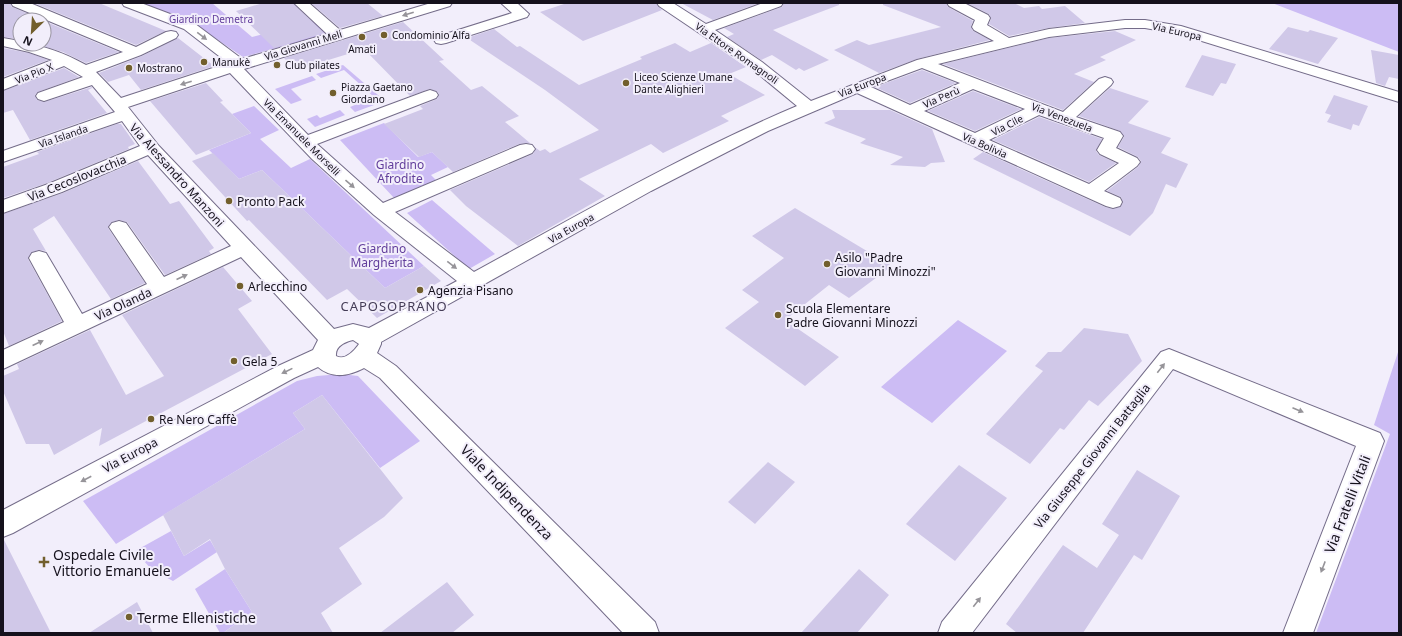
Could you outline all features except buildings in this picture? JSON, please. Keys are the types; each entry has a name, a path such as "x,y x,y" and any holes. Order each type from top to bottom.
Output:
{"street":[{"path":"3,6 12,3"},
{"path":"18,3 136,52"},
{"name":"Via Emanuele Morselli","path":"129,3 189,26 236,62 236,70 305,142 381,211 474,282"},
{"path":"301,3 337,36"},
{"name":"Via Giovanni Meli","path":"120,110 236,66 445,3"},
{"path":"441,40 522,14 508,3"},
{"name":"Via Ettore Romagnoli","path":"664,3 706,30 788,89 808,107"},
{"path":"706,30 776,3"},
{"path":"954,3 982,18 979,27 1006,42"},
{"name":"Via Europa","path":"366,348 474,282 644,187 762,127 857,87 922,63 1006,42 1049,33 1125,24 1144,24 1181,30 1399,97"},
{"path":"44,96 171,35"},
{"name":"Via Alessandro Manzoni","path":"3,42 65,60 89,75 102,87 151,148 244,248 327,348"},
{"name":"Via Pio X","path":"3,86 65,60"},
{"name":"Via Venezuela","path":"922,63 1064,119 1114,136 1106,150 1132,162 1091,192"},
{"name":"Via Perù","path":"910,110 973,82"},
{"path":"1064,119 1105,82"},
{"name":"Via Bolivia","path":"857,87 1113,202"},
{"path":"305,142 430,95"},
{"name":"Via Cile","path":"975,140 1038,109"},
{"name":"Via Islanda","path":"3,157 120,110"},
{"name":"Via Cecoslovacchia","path":"3,207 151,148"},
{"path":"381,211 526,149"},
{"path":"119,227 160,287"},
{"name":"Via Olanda","path":"3,360 244,248"},
{"path":"39,258 77,325"},
{"path":"353,332 359,333 366,348 355,363 344,366 333,366 326,362 327,348 345,334 353,332"},
{"name":"Via Europa","path":"3,524 286,372 327,348"},
{"name":"Viale Indipendenza","path":"366,348 644,633"},
{"name":"Via Giuseppe Giovanni Battaglia","path":"953,633 1169,358 1262,395"},
{"name":"Via Fratelli Vitali","path":"1262,395 1371,441 1298,633"}],"green space":[{"name":"Giardino Demetra","path":"142,3 212,3 252,37 313,21 328,34 243,57 187,19 178,19"},
{"path":"1272,3 1399,3 1399,52"},
{"path":"343,65 385,101 355,112 350,107 374,97 344,70 321,78 316,74"},
{"path":"312,76 316,80 291,89 302,100 291,104 275,89"},
{"name":"Giardino Margherita","path":"254,106 279,130 260,139 291,168 310,159 424,266 385,288 262,170 239,179 209,150 251,133 232,114"},
{"path":"340,110 345,115 315,127 307,119 317,115 320,118"},
{"name":"Giardino Afrodite","path":"384,123 418,157 432,152 448,167 431,175 437,181 395,199 340,140"},
{"path":"432,200 495,254 469,269 407,213"},
{"path":"958,320 1007,351 932,423 881,387"},
{"path":"1399,349 1399,633 1316,633 1390,434 1374,425"},
{"path":"341,374 358,376 420,441 380,468 322,395 293,413 305,429 116,544 83,501 297,381 317,376"},
{"path":"171,531 184,556 210,540 217,552 173,581 152,570 135,551"},
{"path":"225,569 252,612 223,633 220,633 195,589"}],"place":[{"name":"Condominio Alfa","path":"384,35"},
{"name":"Amati","path":"362,37"},
{"name":"Manukè","path":"204,62"},
{"name":"Club pilates","path":"277,65"},
{"name":"Mostrano","path":"129,68"},
{"name":"Liceo Scienze Umane Dante Alighieri","path":"626,83"},
{"name":"Piazza Gaetano Giordano","path":"333,93"},
{"name":"Pronto Pack","path":"229,201"},
{"name":"Asilo \"Padre Giovanni Minozzi\"","path":"827,264"},
{"name":"Arlecchino","path":"240,286"},
{"name":"Agenzia Pisano","path":"420,290"},
{"name":"Scuola Elementare Padre Giovanni Minozzi","path":"778,315"},
{"name":"Gela 5","path":"234,361"},
{"name":"Re Nero Caffè","path":"151,419"},
{"name":"Ospedale Civile Vittorio Emanuele","path":"44,562"},
{"name":"Terme Ellenistiche","path":"129,617"}],"district":[{"name":"CAPOSOPRANO","path":"394,306"}]}
